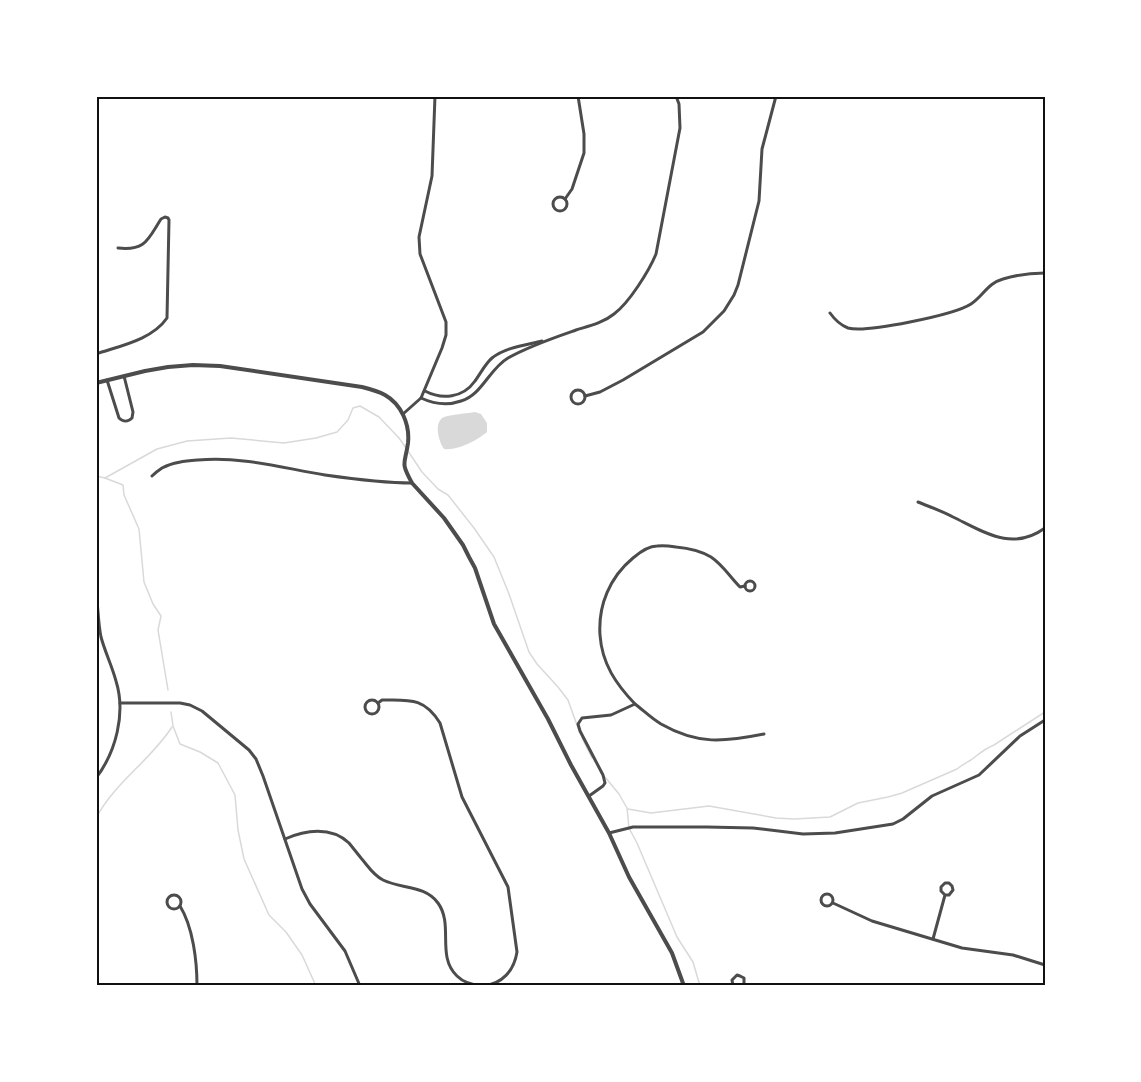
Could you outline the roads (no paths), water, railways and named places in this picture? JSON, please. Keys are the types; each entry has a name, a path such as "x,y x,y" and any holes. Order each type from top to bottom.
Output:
{"street":[{"path":"403,414 421,398 446,335 446,322 420,254 419,237 432,176 435,96"},
{"path":"565,199 572,189 584,153 584,134 578,96"},
{"path":"421,398 440,404 466,399 475,393 502,362 549,340 603,321 615,314 628,299 653,260 659,238 680,128 679,104 676,96"},
{"path":"585,396 600,392 623,380 703,332 729,305 738,285 754,224 759,201 762,149 776,96"},
{"path":"556,198 565,199 567,203 565,209 555,208 553,204 556,198"},
{"path":"96,354 143,337 157,329 167,318 170,220 165,217 161,219 143,245 132,249 118,248"},
{"path":"830,313 841,324 858,329 904,322 959,310 971,304 988,287 1002,279 1045,273"},
{"path":"424,391 441,397 454,395 468,389 490,360 500,354 549,340"},
{"path":"96,383 145,371 193,365 220,366 363,387 387,396 396,404 403,414 408,432 403,463 405,469 412,483 444,518 463,545 475,568 494,624 548,719 609,833 630,878 672,953 684,986"},
{"path":"107,380 118,416 121,420 127,421 132,418 133,412 124,376"},
{"path":"577,390 585,396 581,404 576,404 571,399 573,392 577,390"},
{"path":"440,404 441,397"},
{"path":"152,476 162,468 175,463 214,458 240,459 349,478 412,483"},
{"path":"918,502 950,515 986,534 1001,538 1024,538 1045,528"},
{"path":"745,586 740,586 709,556 686,548 656,545 635,556 620,570 609,587 604,598 600,636 606,663 617,685 635,704 659,723 687,736 714,740 764,734"},
{"path":"96,591 101,636 117,682 120,703 116,734 108,758 96,778"},
{"path":"374,700 378,703 376,713 367,712 365,708 367,702 374,700"},
{"path":"285,839 295,834 314,831 323,831 340,837 349,843 377,877 386,882 419,890 434,898 443,911 445,919 446,956 450,969 464,982 476,986 499,984 511,970 517,952 508,887 462,796 440,723 426,706 419,703 404,700 382,700 378,703"},
{"path":"120,703 190,705 202,711 253,754 302,889 310,904 345,951 360,986"},
{"path":"589,796 605,783 578,723 582,718 611,715 635,704"},
{"path":"609,833 633,827 707,827 753,828 803,834 835,833 893,825 932,796 979,775 1020,735 1045,720"},
{"path":"949,883 953,890 949,895 945,895 941,887 949,883"},
{"path":"826,894 831,895 834,899 833,903 828,906 824,905 821,901 822,897 826,894"},
{"path":"180,906 170,908 168,899 173,895 178,896 181,900 180,906 193,941 197,986"},
{"path":"933,939 945,895"},
{"path":"833,903 872,921 962,948 1013,955 1045,965"},
{"path":"733,986 732,980 737,975 744,978 743,986"}],"waterway":[{"path":"105,478 157,449 187,441 231,438 284,443 316,438 337,432 348,420 353,408 360,406 379,417 406,448"},
{"path":"408,451 422,472 438,489 448,495 494,557 529,652 568,700 578,728"},
{"path":"96,476 123,485 124,495 139,529 144,582 161,616 158,630 168,690"},
{"path":"171,712 173,726 180,744 218,763 235,795 238,830 244,859 269,915 286,932 302,955 316,986"},
{"path":"628,809 651,813 709,806 776,818 830,817 858,803 902,793 957,769 1045,712"},
{"path":"96,818 113,793 154,750 172,727"},
{"path":"582,738 592,758"},
{"path":"605,777 627,808 629,828 677,937 693,962 700,986"}]}
